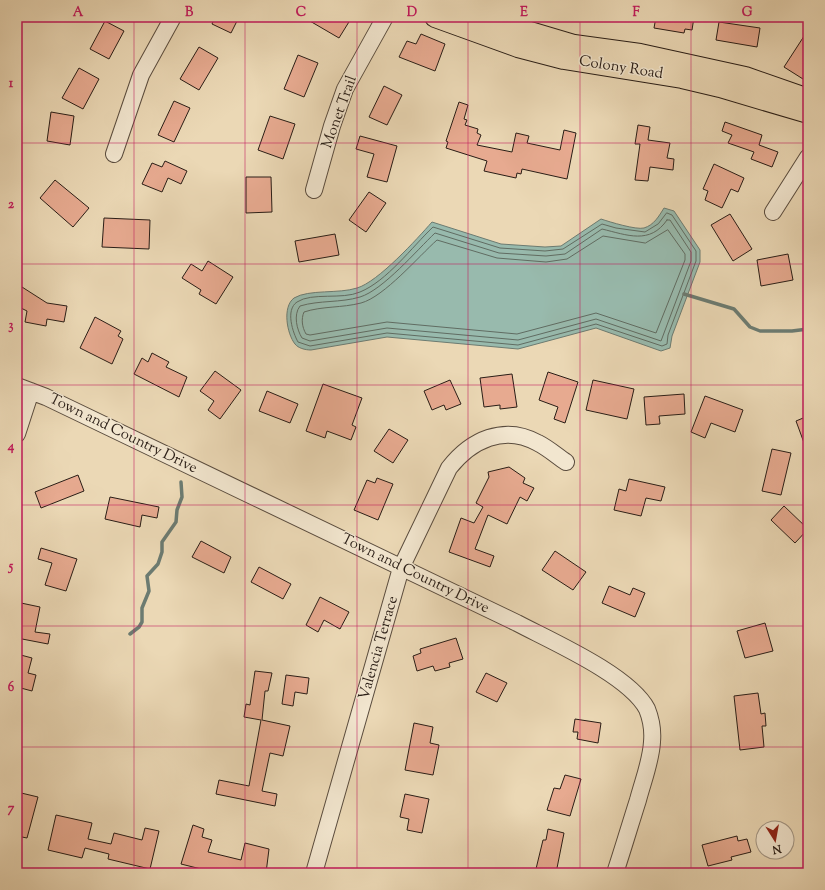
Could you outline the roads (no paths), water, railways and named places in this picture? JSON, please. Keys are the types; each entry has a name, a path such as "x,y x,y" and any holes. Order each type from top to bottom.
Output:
{"main road":[{"name":"Colony Road","path":"435,17 518,47 564,59 682,78 720,87 808,113"},
{"name":"Colony Road","path":"479,17 574,45 640,54 745,77 808,99"}],"street":[{"path":"114,154 141,75 173,17"},
{"name":"Monet Trail","path":"314,190 332,126 345,89 385,17"},
{"path":"772,212 808,157"},
{"path":"17,434 24,388"},
{"name":"Town and Country Drive","path":"24,388 573,652 621,681 639,697 649,714 652,728 652,742 644,779 615,873"},
{"name":"Valencia Terrace","path":"314,873 401,568 449,468 458,455 472,445 492,437 519,436 539,443 566,462"}],"water":[{"path":"664,208 674,211 700,250 700,262 672,336 670,348 661,351 596,328 518,349 387,337 309,350 296,345 292,340 288,327 287,314 290,302 294,298 308,293 350,290 366,284 397,259 432,222 501,244 545,247 561,246 601,219 629,227 648,227 658,217"}],"waterway":[{"path":"684,294 734,309 750,327 760,331 792,331 808,329"},
{"path":"130,634 139,627 142,622 142,608 149,591 147,576 158,564 162,552 162,542 176,522 177,510 182,497 181,482"}]}
